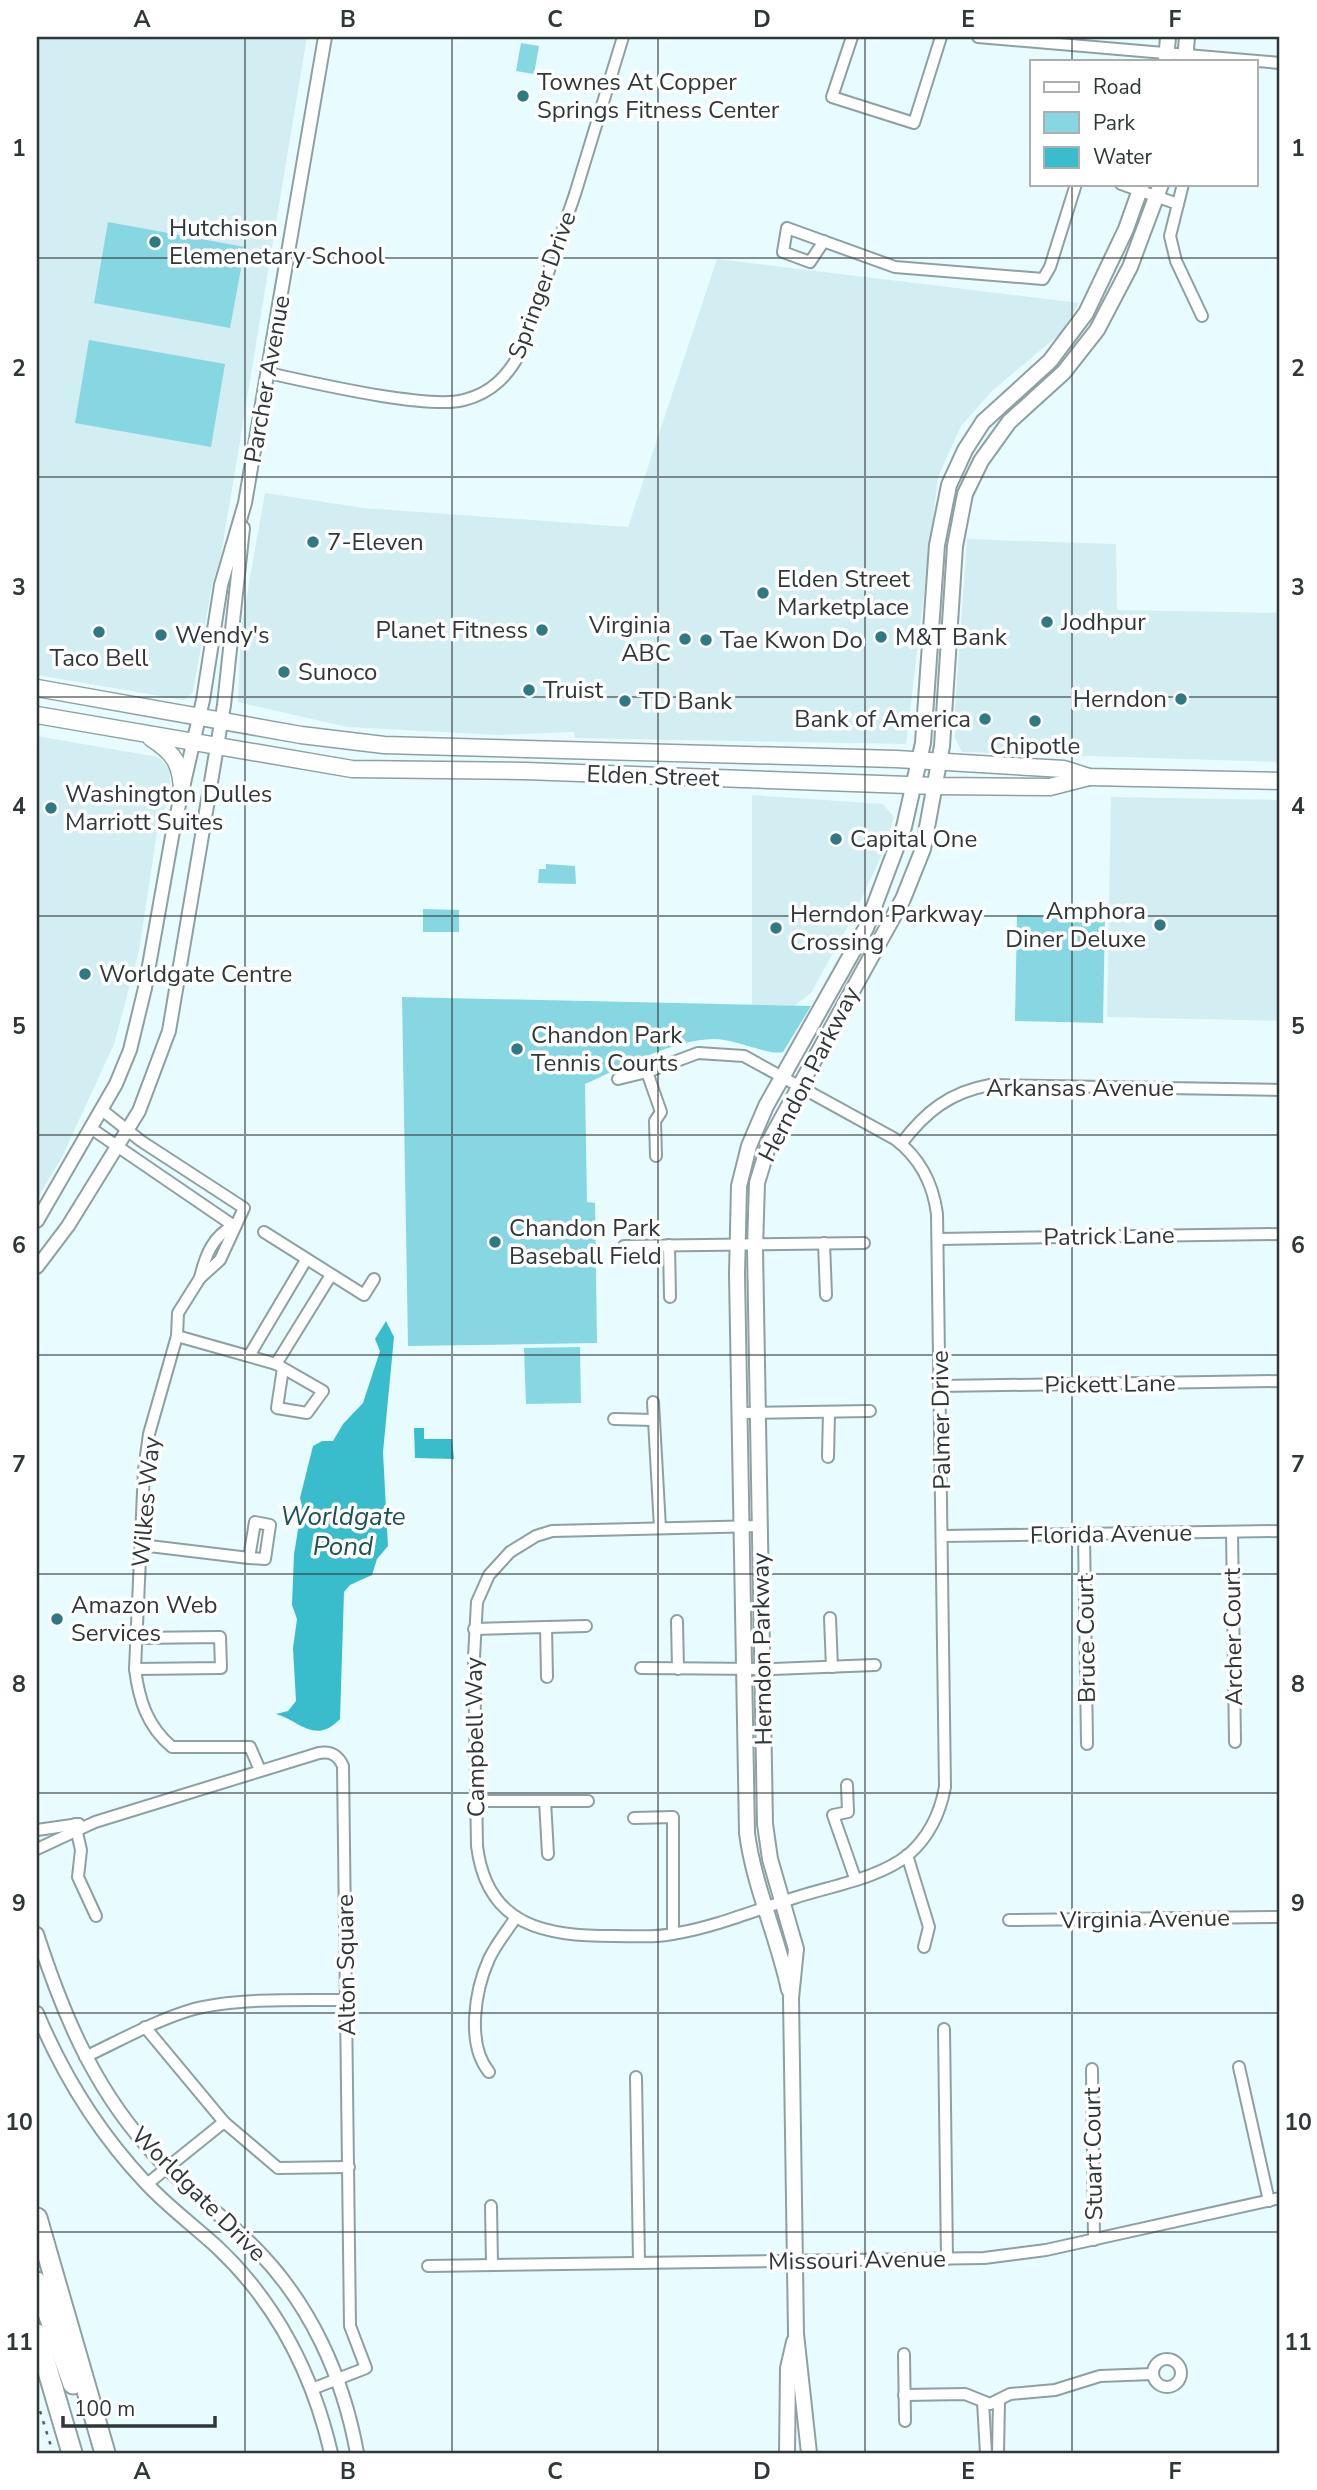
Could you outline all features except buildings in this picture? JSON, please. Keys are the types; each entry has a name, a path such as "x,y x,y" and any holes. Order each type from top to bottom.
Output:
{"highway":[{"path":"37,2218 103,2453"},
{"path":"37,2282 103,2453"},
{"path":"37,2334 72,2453"}],"main road":[{"path":"1185,57 1187,37"},
{"name":"Herndon Parkway","path":"791,1998 782,1957 753,1867 747,1833 737,1243 739,1186 755,1130 875,909 899,846 919,761 938,538 948,485 965,450 983,422 1050,361 1080,323 1112,262 1141,187"},
{"name":"Herndon Parkway","path":"809,2453 796,2334 794,2260 791,1998 796,1949 766,1836 755,1243 760,1167 770,1140 799,1085 911,881 928,830 939,763 956,546 965,494 981,461 1009,422 1064,372 1097,330 1130,267 1159,190"},
{"name":"Elden Street","path":"37,688 331,740 408,746 919,761 1064,769 1089,777"},
{"name":"Elden Street","path":"37,715 315,764 408,769 936,786 1050,787 1089,777 1280,781"},
{"path":"146,735 176,758 182,775 182,795"},
{"name":"Herndon Parkway","path":"787,2453 788,2368 796,2334"}],"street":[{"name":"Parcher Avenue","path":"199,715 221,585 243,513 325,37"},
{"name":"Springer Drive","path":"268,373 440,402 478,396 499,383 522,349 600,117 623,37"},
{"path":"852,37 832,97 914,123 941,37"},
{"path":"978,37 1118,49 1167,50 1185,57 1232,60"},
{"path":"1114,60 1118,49"},
{"path":"1258,62 1280,63"},
{"path":"824,241 895,267 1042,279 1050,267 1075,186"},
{"path":"1182,186 1170,236 1176,261 1202,316"},
{"path":"1141,187 1159,190 1178,204"},
{"name":"Parcher Avenue","path":"221,720 242,556 243,513"},
{"path":"37,1222 92,1129 130,1050 199,715"},
{"path":"37,1268 68,1226 139,1111 169,1031 221,720"},
{"name":"Palmer Drive","path":"618,1079 647,1072 682,1058 714,1052 744,1056 901,1143 917,1159 932,1186 938,1239 945,1787 939,1811 929,1832 907,1855 884,1868 766,1907"},
{"path":"647,1072 661,1112 655,1121 656,1156"},
{"name":"Arkansas Avenue","path":"901,1143 918,1122 943,1101 990,1085 1280,1090"},
{"path":"102,1110 127,1130"},
{"path":"92,1129 116,1148 234,1226"},
{"name":"Wilkes Way","path":"127,1130 244,1208 234,1226 233,1237 220,1260 200,1278 178,1313 177,1336 149,1434 144,1470 136,1637 135,1669 138,1694 146,1715 172,1747 250,1747 260,1770"},
{"path":"264,1232 364,1295 374,1279"},
{"name":"Patrick Lane","path":"938,1239 1280,1234"},
{"path":"824,1243 826,1294"},
{"path":"624,1245 864,1243"},
{"path":"669,1245 670,1297"},
{"path":"249,1356 306,1259"},
{"path":"177,1336 280,1366 323,1391 307,1413 276,1408 280,1366 331,1275"},
{"name":"Pickett Lane","path":"940,1386 1280,1381"},
{"path":"653,1402 660,1528"},
{"path":"740,1413 870,1411"},
{"path":"828,1457 829,1412"},
{"path":"614,1419 654,1420"},
{"name":"Campbell Way","path":"760,1526 567,1529 536,1536 523,1543 489,1575 477,1602 474,1629 476,1801 477,1846 483,1873 500,1902 516,1917 537,1929 569,1936 673,1934 766,1907"},
{"name":"Florida Avenue","path":"942,1536 1280,1531"},
{"name":"Archer Court","path":"1231,1532 1234,1742"},
{"name":"Bruce Court","path":"1084,1534 1087,1744"},
{"path":"141,1545 249,1558"},
{"path":"830,1618 832,1667"},
{"path":"677,1621 678,1669"},
{"path":"474,1629 586,1626"},
{"path":"546,1627 547,1677"},
{"path":"135,1669 220,1668 220,1637 136,1637"},
{"path":"640,1668 763,1669 875,1665"},
{"name":"Alton Square","path":"37,1830 76,1827 95,1822 260,1770 329,1752 339,1758 344,1766 350,2326 366,2368 312,2389"},
{"path":"847,1785 848,1812 833,1815 855,1878"},
{"path":"476,1801 588,1801"},
{"path":"545,1801 548,1854"},
{"path":"634,1818 673,1817 673,1934"},
{"path":"76,1827 81,1850 78,1877 96,1916"},
{"name":"Alton Square","path":"37,1849 76,1827"},
{"path":"907,1855 929,1927 924,1947"},
{"path":"488,2072 478,2056 479,1992 490,1958 516,1917"},
{"name":"Virginia Avenue","path":"1009,1920 1280,1917"},
{"name":"Worldgate Drive","path":"37,1934 67,2021 85,2057 121,2115 166,2167 254,2247 277,2273 316,2331 337,2379 357,2453"},
{"path":"85,2057 145,2027 196,2008 276,2001 346,2000"},
{"name":"Worldgate Drive","path":"37,2012 74,2089 109,2140 147,2184 217,2247 256,2291 290,2342 312,2389 331,2453"},
{"path":"145,2027 224,2122 278,2168 349,2167"},
{"path":"944,2029 947,2259"},
{"path":"1239,2067 1269,2201"},
{"name":"Stuart Court","path":"1092,2069 1094,2239"},
{"path":"636,2077 639,2263"},
{"path":"147,2184 224,2122"},
{"name":"Missouri Avenue","path":"428,2266 947,2259 1018,2255 1280,2198"},
{"path":"491,2206 492,2264"},
{"path":"904,2354 905,2421"},
{"path":"904,2395 965,2394 983,2402 999,2401 1010,2394 1055,2390 1100,2376 1153,2374"},
{"path":"998,2453 999,2401"},
{"path":"983,2402 986,2453"}],"shaded area":[{"name":"Hutchison Elemenetary School","path":"37,37 307,37 221,555 212,585 193,692 184,700 37,675"},
{"path":"717,259 1079,303 1061,333 993,390 961,426 938,477 906,744 575,738 574,732 498,735 347,727 238,702 241,628 265,493 364,508 628,527"},
{"path":"967,539 1116,544 1117,610 1280,613 1280,762 962,752 955,738 955,707"},
{"name":"Worldgate Centre","path":"37,736 158,757 170,769 170,784 165,810 159,819 139,951 114,1044 62,1157 37,1199"},
{"path":"752,795 883,804 894,817 884,850 853,917 811,993 794,1006 752,1005"},
{"path":"1111,797 1280,800 1280,1021 1107,1017"}],"green space":[{"path":"521,43 539,46 534,74 516,71"},
{"path":"108,222 245,247 230,328 94,303"},
{"path":"89,340 225,364 211,447 75,423"},
{"path":"546,864 575,866 576,884 538,883 539,869 546,869"},
{"path":"423,909 459,910 459,932 423,932"},
{"path":"1017,915 1105,917 1103,1023 1015,1021"},
{"path":"402,997 811,1006 783,1052 770,1052 722,1040 698,1041 665,1049 585,1084 587,1202 595,1203 597,1343 408,1346"},
{"path":"580,1347 581,1403 526,1404 524,1348"}],"water":[{"name":"Worldgate Pond","path":"386,1321 394,1337 383,1452 388,1546 377,1559 372,1575 350,1585 344,1592 340,1719 331,1727 315,1731 276,1714 288,1711 296,1701 293,1648 297,1619 292,1605 294,1554 302,1506 300,1498 313,1446 322,1441 333,1441 343,1424 363,1403 380,1351 375,1339"},
{"path":"414,1428 424,1428 424,1439 452,1439 454,1459 415,1458"}],"railway":[{"path":"37,2401 53,2453"}],"place":[{"name":"Townes At Copper Springs Fitness Center","path":"523,96"},
{"name":"Hutchison Elemenetary School","path":"155,242"},
{"name":"7-Eleven","path":"313,542"},
{"name":"Elden Street Marketplace","path":"763,593"},
{"name":"Jodhpur","path":"1047,622"},
{"name":"Planet Fitness","path":"542,630"},
{"name":"Taco Bell","path":"99,632"},
{"name":"Wendy's","path":"161,635"},
{"name":"M&T Bank","path":"881,637"},
{"name":"Virginia ABC","path":"685,639"},
{"name":"Tae Kwon Do","path":"706,640"},
{"name":"Sunoco","path":"284,672"},
{"name":"Truist","path":"529,690"},
{"name":"Herndon","path":"1181,699"},
{"name":"TD Bank","path":"625,701"},
{"name":"Bank of America","path":"985,719"},
{"name":"Chipotle","path":"1035,721"},
{"name":"Washington Dulles Marriott Suites","path":"51,808"},
{"name":"Capital One","path":"836,839"},
{"name":"Amphora Diner Deluxe","path":"1160,925"},
{"name":"Herndon Parkway Crossing","path":"776,928"},
{"name":"Worldgate Centre","path":"85,974"},
{"name":"Chandon Park Tennis Courts","path":"517,1049"},
{"name":"Chandon Park Baseball Field","path":"495,1242"},
{"name":"Amazon Web Services","path":"57,1619"}]}
